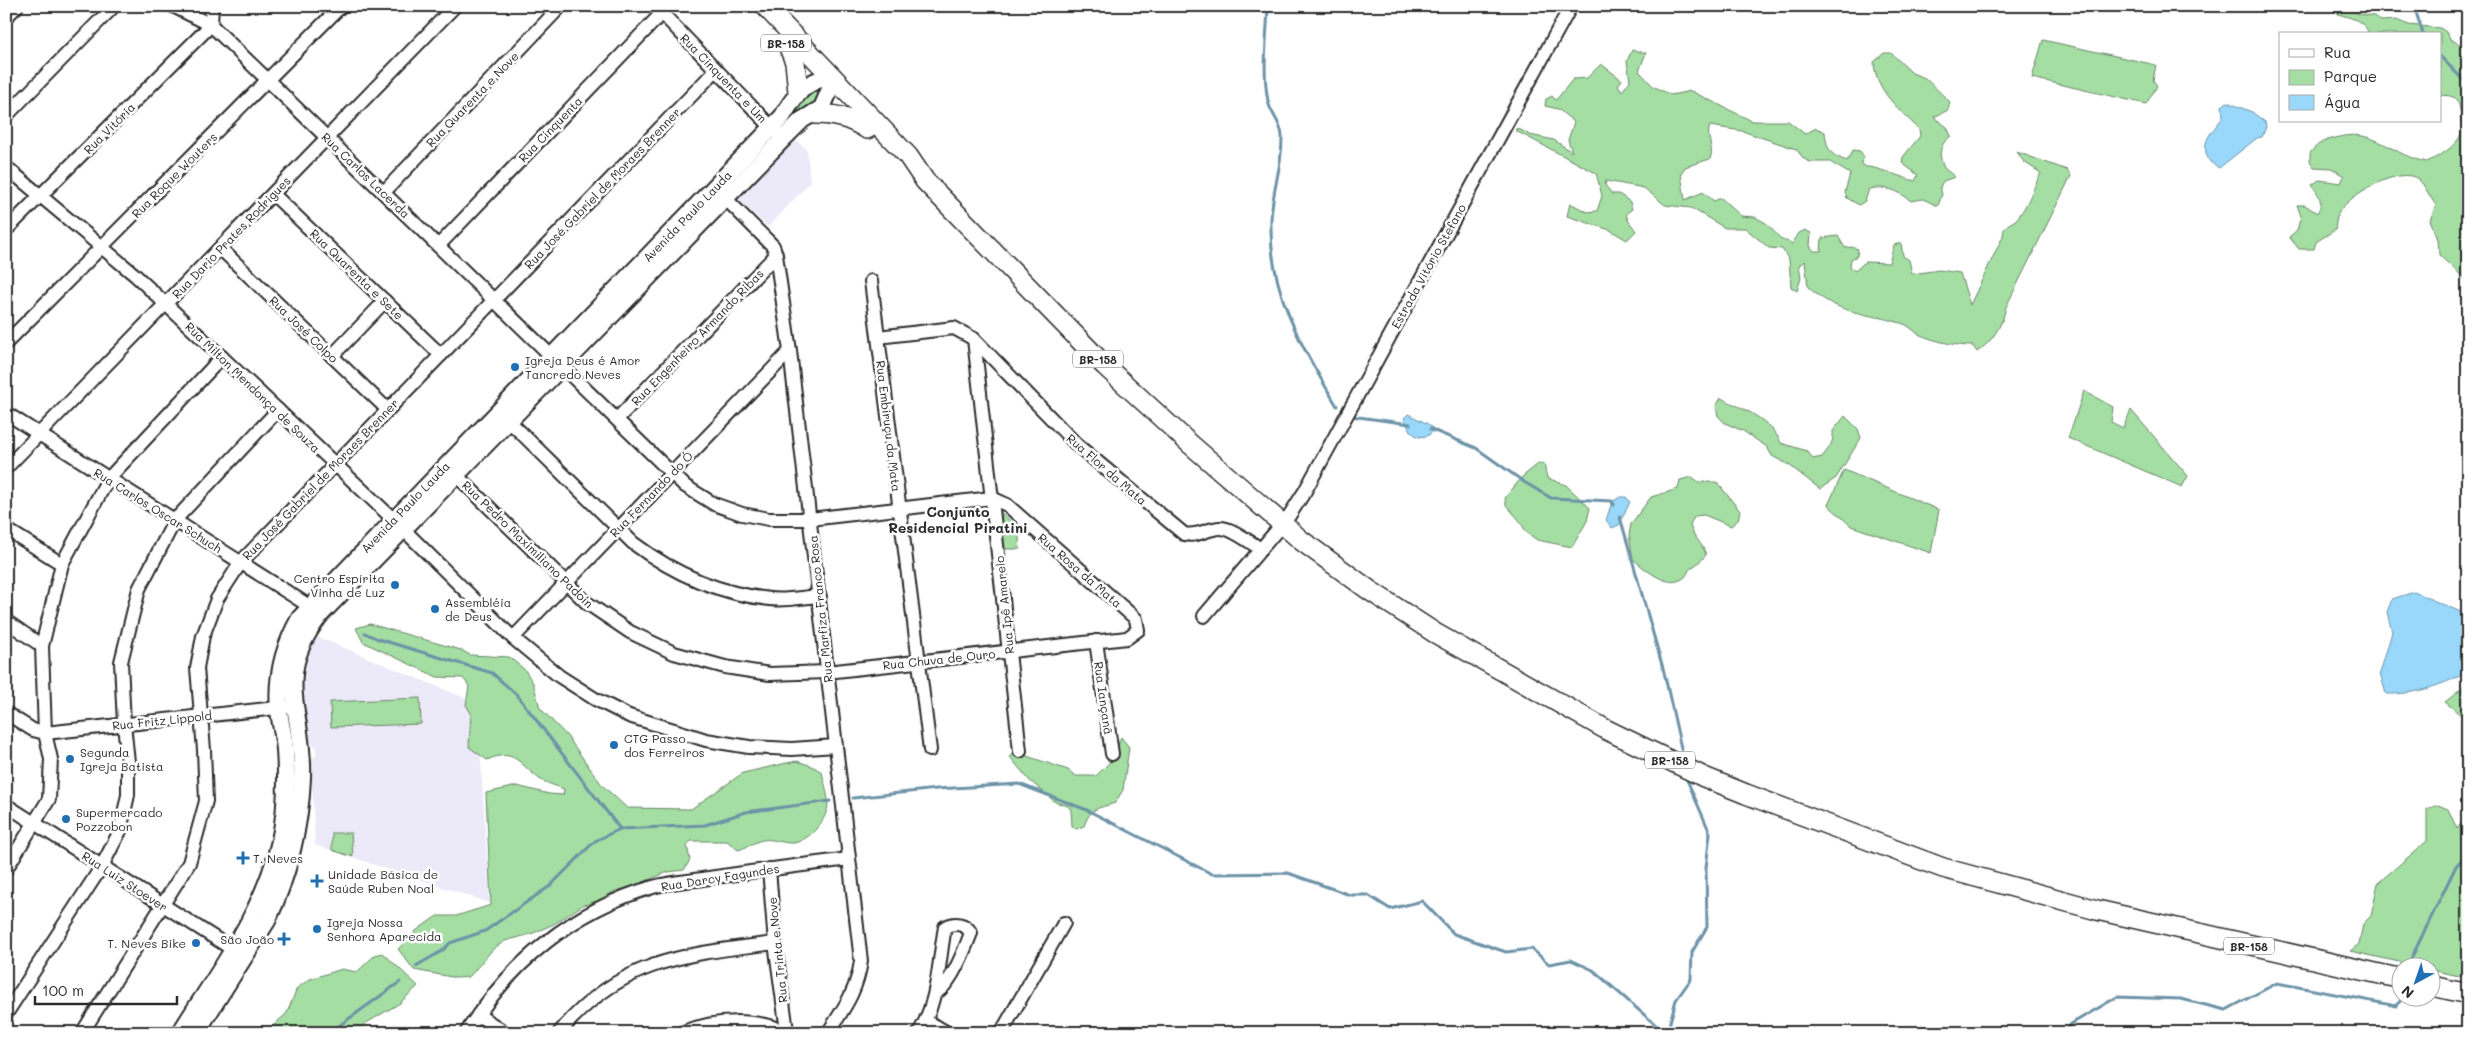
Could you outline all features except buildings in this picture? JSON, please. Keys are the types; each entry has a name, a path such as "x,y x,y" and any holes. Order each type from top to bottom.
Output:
{"highway":[{"name":"BR-158","path":"751,6 788,45 908,156 925,181"},
{"name":"BR-158","path":"764,6 867,130 901,163 925,181 1105,366 1282,525 1369,590 1492,666 1607,730 1746,794 1824,825 1952,870 2125,917 2392,977"},
{"path":"788,45 795,62 798,92"},
{"path":"815,114 838,115 855,122 867,130"},
{"path":"2442,988 2468,994"}],"main road":[{"name":"Avenida Paulo Lauda","path":"196,1033 239,953 271,871 280,840 285,775 286,707 282,658 293,629 315,609 451,470 777,133 815,114 826,101 828,82 809,82 798,92 782,117 777,133"},
{"name":"Avenida Paulo Lauda","path":"180,1033 239,953"}],"street":[{"path":"6,17 17,6"},
{"path":"6,116 114,6"},
{"name":"Rua Carlos Lacerda","path":"173,6 211,25 672,473 699,496 742,514 769,519 810,519 992,498"},
{"path":"211,25 212,6"},
{"name":"Rua Roque Wouters","path":"6,343 340,6"},
{"name":"Rua Dario Prates Rodrigues","path":"6,468 455,6"},
{"name":"Rua Quarenta e Nove","path":"384,192 561,6"},
{"name":"Estrada Vitório Stefano","path":"1204,616 1282,525 1305,491 1571,6"},
{"name":"Rua Cinquenta e Um","path":"658,10 777,133"},
{"name":"Rua Cinquenta","path":"439,246 658,10"},
{"name":"Rua Vitória","path":"6,230 211,25"},
{"name":"Rua José Gabriel de Moraes Brenner","path":"82,1033 188,863 206,801 197,668 203,636 217,598 241,562 716,70"},
{"name":"Rua Milton Mendonça de Souza","path":"6,166 136,275 398,524 537,660 594,699 629,716 682,734 749,748 792,749 836,746"},
{"name":"Rua Marfiza Franco Rosa","path":"720,192 767,239 776,255 790,351 820,596 860,961 858,980 853,994 828,1033"},
{"name":"Rua Quarenta e Sete","path":"273,194 441,355"},
{"name":"Rua José Colpo","path":"220,248 388,410"},
{"name":"Rua Engenheiro Armando Ribas","path":"617,419 776,255"},
{"name":"Rua Embiruçu da Mata","path":"871,282 930,750"},
{"path":"332,356 384,301"},
{"name":"Rua Flor da Mata","path":"878,337 954,328 974,339 1077,445 1179,531 1192,536 1220,528 1230,531 1261,549"},
{"name":"Rua Ipê Amarelo","path":"974,339 1020,751"},
{"name":"Rua Fernando do Ó","path":"513,638 790,351"},
{"path":"6,869 36,824 48,799 50,759 45,733 42,646 62,564 108,479 222,357"},
{"path":"6,1014 102,866 120,831 128,795 128,762 121,662 139,589 175,520 278,410"},
{"name":"Rua Carlos Oscar Schuch","path":"6,413 315,609"},
{"path":"503,416 618,528 656,560 698,581 729,591 771,599 820,596"},
{"name":"Rua Pedro Maximiliano Padoin","path":"451,470 587,603 630,632 674,653 725,667 770,674 827,672"},
{"name":"Rua Rosa da Mata","path":"992,498 1007,505 1136,619 1138,630"},
{"path":"6,529 62,564"},
{"path":"6,622 42,646"},
{"name":"Rua Chuva de Ouro","path":"827,672 1127,638 1138,630"},
{"name":"Rua Iançanã","path":"1096,642 1112,754"},
{"name":"Rua Fritz Lippold","path":"45,733 286,707"},
{"path":"6,713 33,730 45,733"},
{"name":"Rua Luiz Stoever","path":"6,805 239,953"},
{"name":"Rua Darcy Fagundes","path":"466,1033 478,1015 514,971 547,939 596,908 654,887 849,859"},
{"name":"Rua Trinta e Nove","path":"769,869 775,943 788,1032"},
{"path":"919,1033 937,992 937,973 945,927 956,923 962,925 970,933 968,941 950,980 944,988 937,992"},
{"path":"1001,1033 1064,923"},
{"path":"559,1033 574,1014 594,996 618,980 662,961 705,952 775,943"},
{"path":"478,1015 506,1033"},
{"path":"926,1020 948,1033"},
{"path":"681,1033 708,1024 734,1023 760,1024 788,1032"}],"shaded area":[{"path":"795,139 807,150 810,182 768,227 738,200"},
{"path":"315,636 477,703 490,903 315,845 311,758 316,757 316,747 309,742 302,682 307,654"}],"green space":[{"path":"2337,6 2359,14 2374,16 2381,21 2396,20 2409,25 2440,28 2446,32 2450,39 2463,46 2468,58 2468,288 2464,278 2439,255 2438,239 2430,220 2436,205 2421,182 2410,176 2387,179 2362,191 2351,199 2338,214 2335,230 2316,242 2314,249 2299,249 2289,237 2297,230 2301,216 2297,205 2305,205 2317,213 2319,209 2320,199 2312,185 2319,180 2341,183 2344,176 2331,168 2314,167 2310,161 2310,153 2320,144 2339,137 2363,136 2374,139 2415,159 2427,162 2452,147 2462,132 2460,109 2457,101 2451,96 2442,96 2442,32 2368,32 2364,26 2352,18 2338,14"},
{"path":"2043,40 2156,65 2153,80 2157,86 2146,104 2032,78"},
{"path":"1632,50 1646,53 1639,71 1653,86 1671,95 1691,91 1752,121 1788,121 1805,134 1816,128 1825,132 1828,148 1833,154 1847,161 1853,150 1860,151 1864,157 1861,163 1866,167 1882,170 1915,181 1918,175 1902,163 1903,157 1920,136 1919,129 1884,91 1875,72 1874,62 1884,53 1891,53 1912,73 1925,78 1950,102 1948,110 1934,117 1947,127 1951,136 1942,146 1940,154 1944,168 1955,177 1943,181 1940,187 1942,194 1938,206 1923,199 1911,201 1901,194 1881,188 1869,189 1865,201 1859,205 1847,198 1845,192 1850,174 1830,162 1810,162 1804,159 1796,149 1742,131 1710,126 1710,159 1685,167 1681,174 1685,200 1703,192 1714,201 1721,198 1741,216 1755,217 1766,223 1780,238 1792,244 1799,233 1805,230 1811,233 1810,246 1814,251 1821,251 1822,238 1838,236 1845,248 1858,249 1857,256 1851,259 1850,266 1855,271 1865,262 1889,263 1894,245 1901,243 1903,256 1909,260 1912,274 1939,270 1960,273 1970,305 2003,236 2003,231 2006,226 2017,219 2041,173 2024,162 2017,152 2067,170 2071,176 1992,338 1977,352 1973,346 1935,340 1920,335 1904,324 1842,308 1831,303 1808,287 1805,261 1799,265 1801,278 1797,291 1791,287 1789,260 1782,249 1769,248 1745,228 1725,228 1691,208 1665,205 1644,188 1606,181 1605,185 1612,194 1619,194 1630,202 1632,209 1626,214 1636,231 1627,240 1610,230 1567,216 1570,203 1587,212 1597,211 1602,196 1596,173 1516,131 1517,128 1530,135 1554,140 1572,152 1568,140 1574,122 1558,109 1545,106 1546,99 1552,96 1556,100 1573,79 1587,78 1601,64 1622,80 1618,85 1622,91 1630,81 1627,61"},
{"path":"823,86 815,107 792,119 792,112 797,102 806,94"},
{"path":"2084,391 2113,407 2111,422 2123,428 2131,410 2188,476 2182,487 2068,438"},
{"path":"1721,398 1763,421 1770,427 1781,443 1807,451 1813,459 1822,457 1827,451 1832,442 1833,431 1845,416 1858,429 1861,438 1836,478 1820,489 1789,465 1772,456 1767,447 1743,431 1725,423 1718,416 1716,406"},
{"path":"1538,464 1544,464 1547,478 1566,485 1590,508 1587,521 1572,547 1537,540 1526,532 1520,521 1506,505 1505,498 1522,477"},
{"path":"1844,470 1939,510 1931,553 1851,526 1828,505"},
{"path":"1692,477 1699,482 1717,482 1740,511 1738,520 1731,526 1704,515 1695,516 1690,524 1691,529 1706,555 1690,569 1685,577 1679,581 1672,582 1651,573 1633,559 1629,535 1631,524 1651,497 1678,489 1680,480"},
{"path":"999,511 1018,527 1020,549 1003,549"},
{"path":"370,624 461,650 470,655 509,657 525,670 533,683 540,708 567,736 602,785 627,808 691,809 743,773 797,761 822,772 828,799 825,816 812,833 794,843 763,840 738,850 727,841 691,841 687,845 690,860 684,870 668,872 631,887 615,891 601,900 583,905 554,924 531,934 505,941 493,949 469,977 457,978 414,970 398,949 417,930 437,916 456,916 491,905 486,793 517,786 549,794 563,795 564,789 541,780 511,757 497,757 487,760 469,747 471,713 466,705 469,686 463,678 437,677 363,642 356,628"},
{"path":"2468,684 2468,721 2445,702"},
{"path":"420,698 421,724 331,727 330,702"},
{"path":"1121,737 1129,747 1123,790 1115,803 1092,812 1084,826 1076,829 1072,826 1071,810 1068,806 1055,802 1029,780 1010,757 1012,753 1018,753 1068,770 1076,776 1096,776 1113,759"},
{"path":"2438,805 2448,809 2457,829 2468,814 2468,978 2442,972 2442,956 2392,956 2392,960 2350,951 2359,944 2363,924 2371,916 2378,883 2427,841 2427,809"},
{"path":"332,833 351,833 353,857 332,850"},
{"path":"383,953 418,986 400,1003 363,1025 364,1033 265,1033 287,1013 297,988 310,979 342,969 357,972 375,955"}],"water":[{"path":"2227,102 2252,112 2265,122 2266,127 2262,137 2257,138 2219,168 2210,162 2205,149 2208,138 2223,117 2222,106"},
{"path":"1408,414 1428,424 1435,430 1427,436 1418,437 1410,431 1404,418"},
{"path":"1620,497 1626,497 1630,502 1619,525 1612,528 1606,520 1612,502"},
{"path":"2414,592 2468,615 2468,672 2418,691 2386,694 2380,673 2392,632 2387,612 2392,599"}],"waterway":[{"path":"1268,6 1265,66 1266,90 1269,105 1280,127 1282,136 1281,158 1271,222 1272,248 1276,272 1282,296 1300,341 1337,406"},
{"path":"2414,6 2422,32"},
{"path":"2442,58 2468,85"},
{"path":"1351,416 1410,424"},
{"path":"1430,429 1476,448 1524,482 1551,498 1612,501 1614,505"},
{"path":"1620,517 1664,672 1683,757"},
{"path":"365,633 378,639 492,673 517,695 620,829"},
{"path":"1667,1033 1676,1000 1691,979 1692,952 1707,927 1706,868 1710,833 1687,780"},
{"path":"853,798 937,789 1019,784 1087,810 1212,874 1288,873 1350,895 1368,895 1390,909 1422,901 1454,934 1506,952 1532,949 1549,964 1571,960 1593,970 1665,1033"},
{"path":"416,966 442,951 450,943 485,931 550,886 595,841 620,829 705,825 746,812 830,801"},
{"path":"2412,956 2456,866 2468,853"},
{"path":"329,1033 400,982"},
{"path":"2065,1033 2071,1024 2117,997 2181,999 2226,1010 2277,983 2392,1005"}],"place":[{"name":"Igreja Deus é Amor Tancredo Neves","path":"515,367"},
{"name":"Centro Espírita Vinha de Luz","path":"395,585"},
{"name":"Assembléia de Deus","path":"435,609"},
{"name":"CTG Passo dos Ferreiros","path":"614,745"},
{"name":"Segunda Igreja Batista","path":"70,759"},
{"name":"Supermercado Pozzobon","path":"66,819"},
{"name":"T. Neves","path":"243,858"},
{"name":"Unidade Básica de Saúde Ruben Noal","path":"317,881"},
{"name":"Igreja Nossa Senhora Aparecida","path":"317,929"},
{"name":"São João","path":"284,939"},
{"name":"T. Neves Bike","path":"196,943"}],"district":[{"name":"Conjunto Residencial Piratini","path":"958,520"}]}
